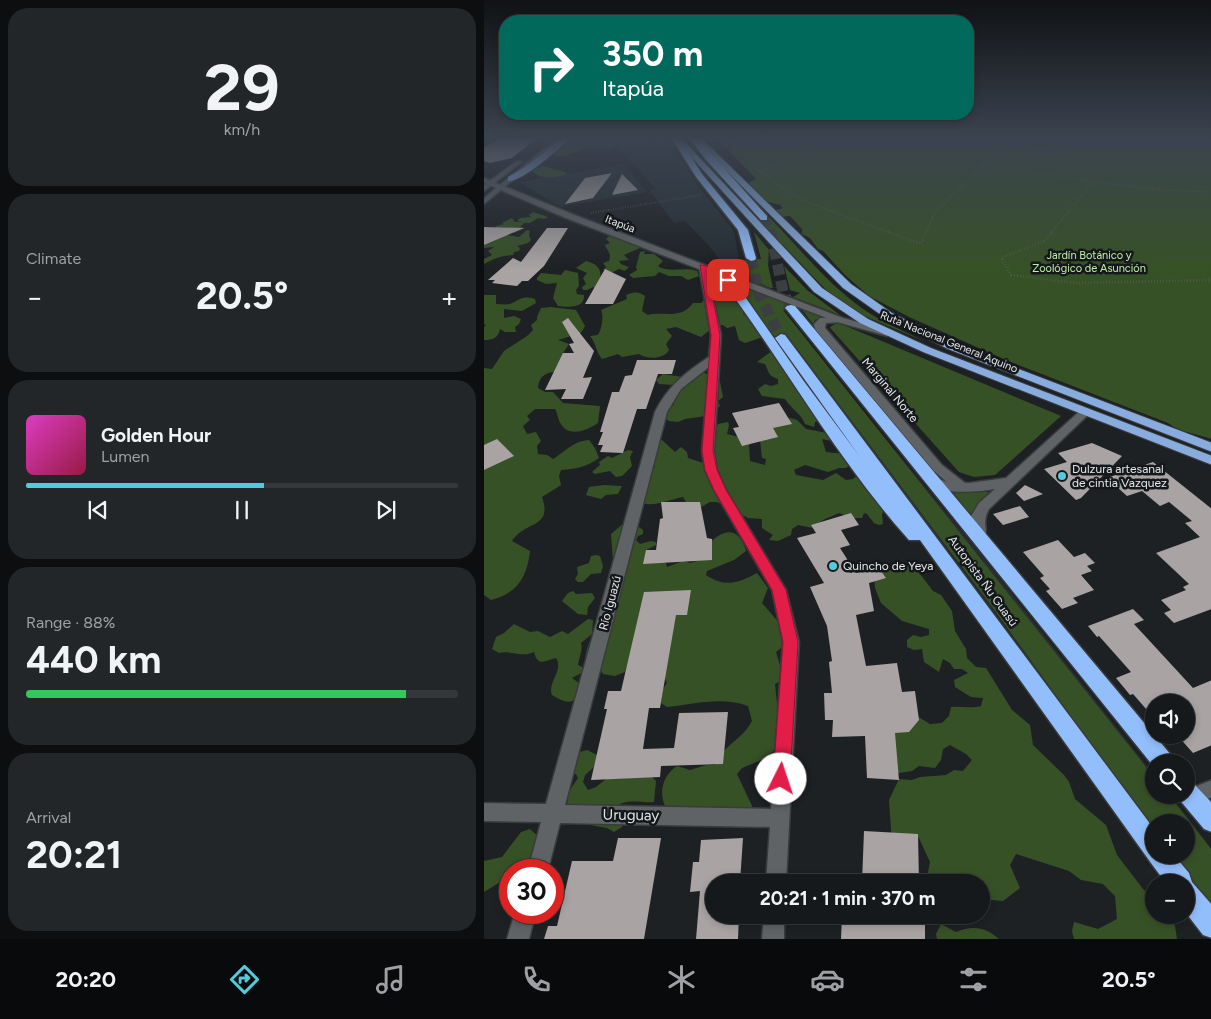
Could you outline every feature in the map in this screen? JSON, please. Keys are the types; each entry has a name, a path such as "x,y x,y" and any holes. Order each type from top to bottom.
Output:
{"highway":[{"path":"706,183 743,230 751,258"},
{"name":"Ruta Nacional General Aquino","path":"718,183 818,290 847,311 887,333 1211,461"},
{"path":"732,183 764,218"},
{"name":"Ruta Nacional General Aquino","path":"741,183 847,286 888,315 952,347 1211,448"},
{"path":"722,274 798,383 892,511 961,585"},
{"name":"Autopista Ñu Guasú","path":"792,308 1156,754"},
{"name":"Autopista Ñu Guasú","path":"781,338 1145,836"},
{"path":"1196,792 1211,821"},
{"path":"1166,864 1174,874"},
{"path":"1195,904 1211,926"}],"street":[{"name":"Itapúa","path":"490,183 568,216 840,320 887,333"},
{"path":"484,202 507,183"},
{"path":"703,267 716,335 708,451 711,470 720,490 779,590 790,642 776,874"},
{"name":"Marginal Norte","path":"840,320 823,320 819,324 820,329 938,468 960,486"},
{"name":"Río Iguazú","path":"541,859 661,412 667,396 678,384 715,358"},
{"path":"979,536 977,518 984,506 1085,412"},
{"path":"932,481 938,484 960,486 988,486 1009,482"},
{"name":"Uruguay","path":"484,812 779,818"},
{"path":"518,939 522,924"},
{"path":"773,939 774,924"}],"path":[{"path":"776,183 799,199 921,244 934,214 965,183"},
{"path":"1093,183 1044,241 1001,258 1011,275 1076,283 1211,280"},
{"path":"1100,183 1150,190 1211,192"},
{"path":"568,216 714,193"}],"shaded area":[{"path":"520,183 639,183 647,192 560,207"},
{"path":"650,183 696,183 734,231 739,262 976,548 1145,764 1145,804 1177,804 1185,814 1145,815 953,557 709,246 685,221 674,223 649,190 656,189"},
{"path":"1195,827 1211,848 1211,904 1191,864 1195,864"}],"green space":[{"name":"Jardín Botánico y Zoológico de Asunción","path":"1211,183 1211,439 1178,429 1168,423 1006,360 909,317 869,296 845,275 823,251 818,249 810,238 802,234 802,229 790,216 781,217 776,210 783,208 780,205 761,200 747,184"},
{"path":"533,212 548,217 524,223 520,227 525,228 514,233 495,228 512,218 515,222 523,222 517,221 520,218 531,217 529,215"},
{"path":"770,218 822,273 855,303 880,320 926,342 862,315 829,293 758,219"},
{"path":"527,230 530,231 531,240 528,243 517,246 520,248 519,251 514,252 513,255 498,258 484,264 484,259 492,255 488,251 494,247 484,248 484,241 506,235 519,237"},
{"path":"754,232 769,250 768,265 773,288 723,268 744,265 743,260 761,259"},
{"path":"609,236 642,247 624,255 629,260 619,261 621,264 629,267 625,271 619,269 611,273 603,270 606,267 603,263 609,261 610,258 605,245 610,243 606,239"},
{"path":"645,251 644,254 654,254 663,261 658,266 672,270 687,269 697,271 699,276 688,280 681,276 669,276 659,272 655,276 633,278 629,275 637,270 640,252"},
{"path":"586,261 599,268 601,276 600,291 593,287 583,290 582,287 586,284 583,278 587,273 576,268"},
{"path":"784,266 807,290 840,315 793,297 800,293 790,290"},
{"path":"565,270 578,273 579,286 576,290 577,294 584,295 584,300 579,305 570,307 558,306 553,298 557,283 546,284 537,280 541,273 561,275"},
{"path":"735,282 799,306 783,310 1145,766 1145,804 1176,804 1184,814 1145,814 1145,819 996,612 786,334 770,337"},
{"path":"719,287 727,287 740,307 746,309 743,314 758,323 763,337 745,343 739,340 735,326 727,328 723,325 715,326 701,337 676,327 666,329 672,336 666,344 669,350 660,357 651,358 639,354 622,357 618,354 602,359 590,336 598,335 602,319 601,310 627,299 626,295 638,293 645,296 642,311 648,315 672,314 683,311 693,303 701,303 713,290"},
{"path":"484,295 496,295 496,304 510,304 521,298 535,299 536,303 522,311 504,309 504,318 514,316 521,319 515,327 516,332 505,332 500,329 495,338 484,340 484,327 486,325 484,324"},
{"path":"799,306 825,316 815,320 813,324"},
{"path":"551,307 576,310 585,326 581,333 558,340 569,344 563,353 562,372 545,374 540,379 538,388 545,392 553,392 563,403 600,406 598,423 584,430 569,431 559,421 555,409 535,409 527,416 530,420 523,426 527,434 536,432 541,441 537,446 538,454 547,455 553,459 574,444 589,440 599,458 581,467 561,470 559,476 561,485 542,497 544,514 541,519 517,534 512,541 530,551 529,560 520,583 508,593 491,600 484,595 484,368 492,369 504,351 533,330 531,325 537,320 541,308"},
{"path":"835,324 841,324 1061,416 995,475 974,477 959,472 831,329 830,327"},
{"path":"772,351 789,374 804,381 807,392 804,397 805,401 817,406 820,420 815,422 814,427 805,424 785,399 762,396 758,389 765,384 771,386 778,384 778,379 771,375 765,364 757,362"},
{"path":"703,372 720,382 723,397 718,401 720,406 706,416 678,422 669,421 664,417 667,408 674,405 673,395 669,390 677,387 659,384 656,380 663,374 689,378"},
{"path":"791,418 797,420 806,429 833,434 837,439 832,441 822,439 826,452 847,456 852,463 846,468 839,468 828,472 805,465 794,470 796,475 823,480 836,473 846,480 853,479 862,472 885,504 882,515 883,524 874,523 864,513 862,518 851,518 839,513 822,521 813,528 798,525 792,529 791,535 778,541 769,540 773,535 762,528 762,519 748,518 717,502 710,502 701,507 688,505 683,497 649,504 637,501 631,496 636,480 655,467 652,463 655,441 662,440 675,452 681,447 687,452 688,458 709,465 714,429 718,424 728,422 727,434 746,439 751,443 749,445 750,461 765,465 766,459 762,458 760,440 780,421"},
{"path":"628,450 633,451 630,457 632,466 622,476 616,477 610,471 595,474 592,472 600,465 599,462 608,456 612,458"},
{"path":"604,485 622,486 618,494 606,495 601,499 586,495 589,487"},
{"path":"954,492 989,493 972,514 967,511 953,494"},
{"path":"632,522 643,530 643,534 638,536 636,540 640,544 651,541 656,542 656,545 646,550 649,556 666,563 667,567 683,561 690,563 697,561 714,539 729,532 735,534 741,540 746,551 734,560 707,571 706,575 719,582 732,583 757,573 768,588 762,603 781,625 786,644 776,652 781,669 781,681 775,684 779,724 784,742 764,759 742,768 737,774 753,808 747,817 740,821 712,827 684,824 671,815 666,808 662,793 666,778 677,766 690,770 706,765 715,765 724,751 742,734 752,721 748,706 718,701 667,707 661,703 663,689 667,683 664,676 635,639 625,672 615,676 603,674 598,666 604,658 603,651 590,664 585,660 589,643 614,620 612,615 625,568 613,561 611,534 624,523"},
{"path":"591,556 600,556 603,566 601,573 591,574 583,582 578,582 575,579 578,574 577,567 589,563"},
{"path":"909,565 917,570 933,591 941,595 952,611 955,631 966,649 967,658 976,667 986,668 1012,710 1030,725 1033,745 1064,775 1069,782 1075,799 1106,825 1117,855 1145,891 1145,924 1174,924 1177,939 1074,939 1072,931 1074,922 1098,929 1117,919 1115,896 1103,884 1081,880 1069,871 1016,854 1010,865 1020,888 1003,901 990,900 990,874 928,874 930,862 918,836 892,844 889,800 899,779 912,780 920,777 946,775 954,770 963,771 972,760 966,754 950,745 943,749 941,760 935,768 919,766 912,771 899,773 893,768 884,745 912,713 930,724 942,723 949,716 951,707 981,706 983,698 971,697 955,687 954,680 968,673 962,669 954,669 950,663 943,659 939,672 924,662 922,649 914,650 907,647 907,640 913,635 921,637 929,635 929,629 902,621 881,603 875,588 874,574 890,568"},
{"path":"573,591 576,594 592,593 595,598 588,607 587,615 578,614 562,601 568,593"},
{"path":"588,619 593,620 592,634 581,643 578,665 582,667 583,672 572,678 583,686 577,697 571,701 567,702 552,695 551,690 558,667 556,658 543,662 538,660 534,652 530,654 499,653 492,649 496,637 514,624 530,632 538,631 550,637 562,631 568,634"},
{"path":"587,750 597,755 594,767 585,775 583,782 588,790 596,787 606,779 652,777 656,781 654,802 632,801 620,804 622,827 614,832 607,828 579,823 567,808 568,793 578,778 576,774 564,773 572,754"},
{"path":"1195,828 1211,849 1211,909 1195,887 1195,874 1185,874 1178,864 1195,864"},
{"path":"530,829 542,840 539,859 499,859 499,883 484,892 484,861 502,857 521,832"},
{"path":"941,924 956,932 968,928 979,928 999,939 937,939 936,934"}],"building":[{"path":"581,183 605,183 593,198 565,204"},
{"path":"618,183 631,183 638,190 612,195"},
{"path":"484,227 524,228 484,245"},
{"path":"547,228 568,228 544,266 528,281 522,281 517,286 492,283 495,280 488,280 513,258 521,262"},
{"path":"605,269 626,279 613,304 585,304"},
{"path":"568,318 594,351 583,378 592,377 583,399 561,399 566,389 545,390 563,353 574,353 569,344 574,343 562,322"},
{"path":"637,360 676,360 672,374 658,374 646,409 637,409 623,453 600,452 603,445 598,445 603,432 600,432 612,392 619,392 625,376 632,375"},
{"path":"779,403 792,424 773,428 778,437 742,446 733,428 739,427 732,413"},
{"path":"497,439 514,456 484,470 484,445"},
{"path":"1092,443 1122,456 1081,498 1076,500 1044,469 1067,462 1058,453"},
{"path":"1153,462 1212,509 1212,609 1174,623 1164,613 1171,610 1161,600 1186,590 1183,587 1189,584 1156,553 1200,537 1185,523 1192,521 1169,502 1160,506 1142,491 1127,496 1107,478"},
{"path":"1025,485 1043,494 1024,501 1016,493"},
{"path":"661,502 700,502 707,538 712,539 712,560 643,564 646,550 656,550 660,519 663,518"},
{"path":"1020,506 1029,517 1003,525 993,514"},
{"path":"851,513 859,525 841,530 850,545 840,548 856,573 878,567 886,578 869,583 874,611 856,615 866,666 897,663 902,692 915,691 919,720 909,732 895,733 899,780 867,778 865,736 832,737 833,720 825,720 824,693 832,693 829,662 832,661 827,626 810,587 824,583 797,538 816,533 811,525"},
{"path":"1058,540 1074,557 1085,553 1095,563 1087,566 1092,571 1081,575 1094,590 1073,598 1078,603 1062,609 1046,591 1050,589 1040,578 1044,576 1023,552"},
{"path":"691,590 687,615 676,615 660,708 649,708 643,749 674,748 679,713 728,712 723,764 661,766 660,777 591,780 607,709 604,709 608,691 621,691 644,592"},
{"path":"1133,609 1144,620 1134,624 1193,688 1212,680 1212,745 1193,753 1185,744 1195,744 1195,694 1145,694 1145,708 1133,694 1130,695 1116,678 1131,672 1088,626"},
{"path":"864,831 918,834 919,874 862,874"},
{"path":"618,838 661,838 644,939 544,939 548,926 564,924 564,896 572,861 613,861"},
{"path":"743,838 741,874 705,874 705,924 739,924 738,939 696,939 700,891 690,892 693,862 699,862 701,840"},
{"path":"842,924 925,924 925,939 841,939"}],"tunnel":[{"path":"764,218 772,233"},
{"path":"771,232 783,292 791,308"},
{"path":"751,258 759,294 781,338"}],"place":[{"name":"Dulzura artesanal de cintia Vazquez","path":"1062,476"},
{"name":"Quincho de Yeya","path":"833,566"}],"route":[{"path":"728,280 722,274 703,267 716,335 708,451 711,470 720,490 779,590 786,617 790,642 781,779"}]}
